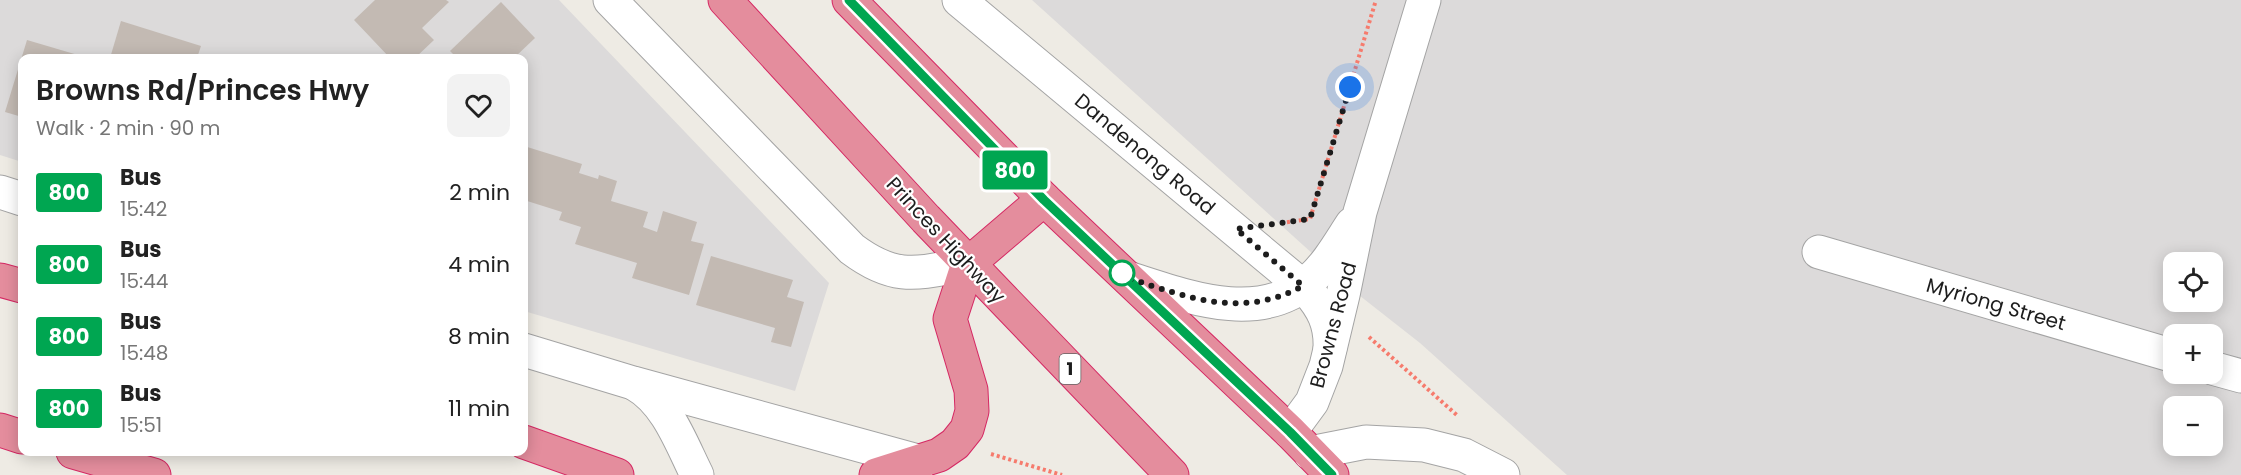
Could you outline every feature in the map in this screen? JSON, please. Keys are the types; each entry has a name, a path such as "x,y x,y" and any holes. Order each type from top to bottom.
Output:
{"highway":[{"name":"Princes Highway","path":"725,0 968,264 1172,475"},
{"path":"849,0 1044,200 1311,453"},
{"path":"876,475 921,462 939,454 955,444 967,429 971,418 971,390 950,319 968,264 1044,200"},
{"path":"0,280 18,285"},
{"path":"0,430 18,436"},
{"path":"528,443 616,475"},
{"path":"87,456 154,475"}],"street":[{"path":"610,0 852,249 873,264 905,273 968,264"},
{"name":"Dandenong Road","path":"959,0 1303,286 1314,298 1328,321 1329,348"},
{"name":"Browns Road","path":"1311,453 1315,396 1340,311 1360,212 1424,0"},
{"path":"0,192 18,198"},
{"name":"Browns Road","path":"1128,278 1179,294 1236,305 1263,302 1303,286 1319,271 1360,212"},
{"name":"Myriong Street","path":"1820,252 2163,353"},
{"path":"528,351 633,383 921,462"},
{"path":"2223,371 2241,376"},
{"path":"633,383 647,391 662,409 698,475"},
{"path":"1311,453 1366,442 1424,445 1464,455 1503,475"}],"path":[{"path":"1236,229 1310,219 1376,0"},
{"path":"1340,311 1461,419"}],"shaded area":[{"path":"0,0 559,0 829,283 795,391 528,312 528,54 18,54 18,161 0,155"},
{"path":"1032,0 2241,0 2241,475 1567,475 1420,343 1355,292"}],"building":[{"path":"375,0 446,0 449,2 422,28 434,40 419,54 386,54 354,20"},
{"path":"501,2 535,38 518,54 453,54 450,51"},
{"path":"121,21 201,46 198,54 111,54"},
{"path":"27,40 74,54 23,54"},
{"path":"18,69 18,116 5,112"},
{"path":"528,147 582,164 579,173 598,179 599,175 617,181 611,201 648,212 643,227 657,232 663,211 697,222 691,241 704,244 689,295 632,278 637,263 575,244 581,227 559,220 562,212 528,201"},
{"path":"711,256 793,280 787,297 804,302 791,347 771,342 775,328 696,305"}],"bus line":[{"name":"800","path":"849,0 1044,200 1290,432 1332,475"}],"route":[{"path":"1122,273 1128,278 1179,294 1236,305 1263,302 1303,286 1236,229 1310,219 1350,87"}]}
